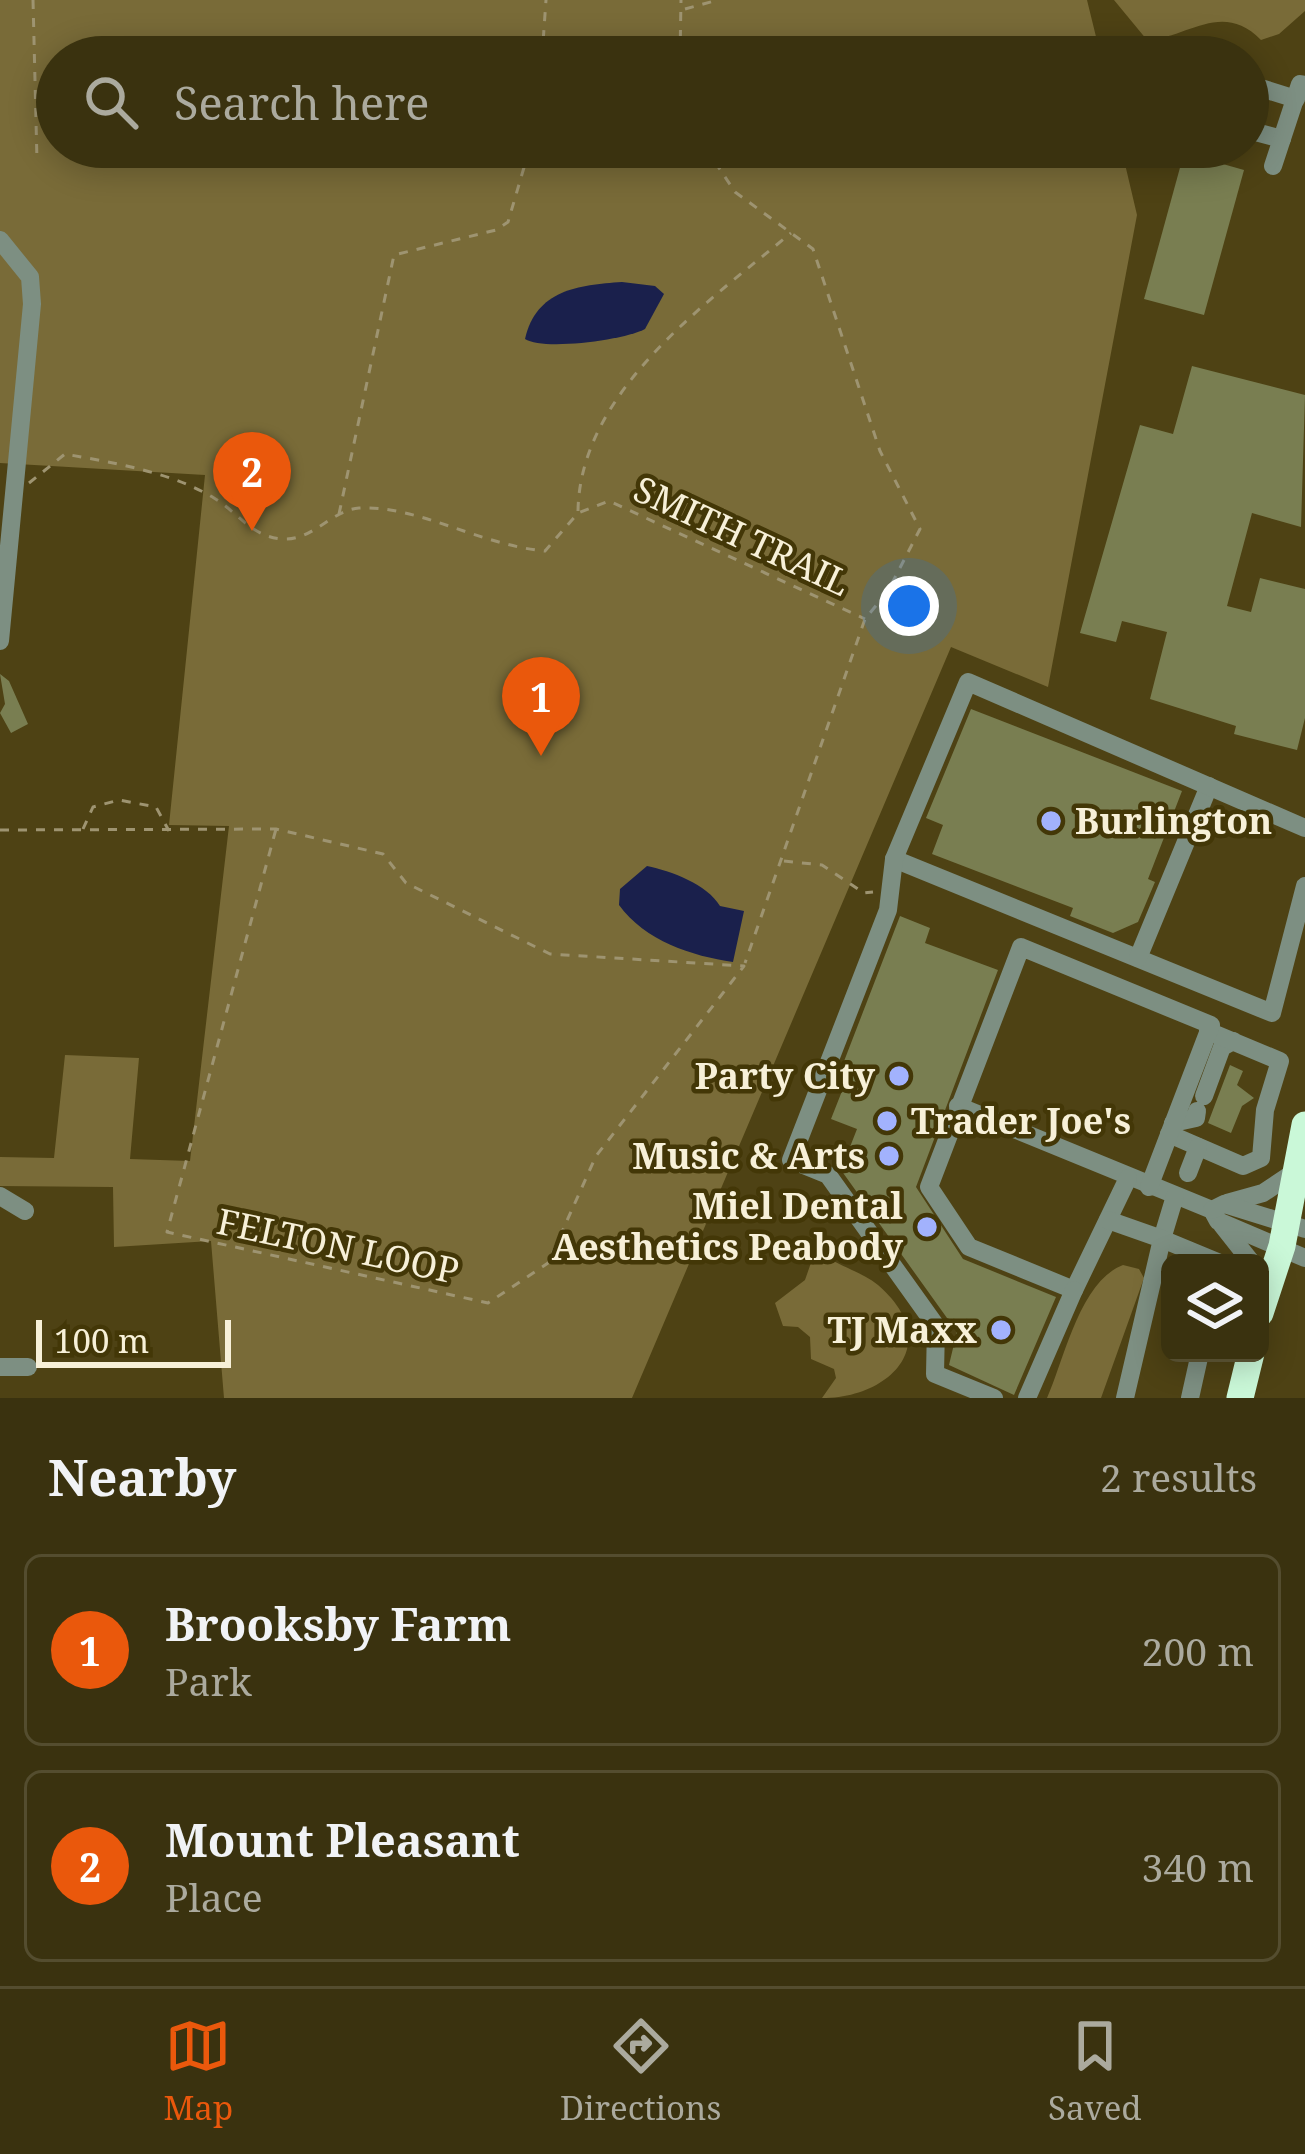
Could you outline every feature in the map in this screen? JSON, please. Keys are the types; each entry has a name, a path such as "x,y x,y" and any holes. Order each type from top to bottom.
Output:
{"highway":[{"path":"1269,1284 1294,1239 1293,1173 1305,1125"},
{"path":"1240,1398 1249,1362"}],"street":[{"path":"1269,87 1300,92 1273,166"},
{"path":"1269,136 1282,139"},
{"path":"0,240 30,277 32,304 0,641"},
{"path":"994,1398 935,1374 936,1326 828,1175 790,1160 888,910 894,859 968,682 1305,828"},
{"path":"1138,958 1209,786"},
{"path":"894,859 1272,1013 1305,886"},
{"path":"1074,1290 969,1246 929,1187 1021,947 1210,1025 1149,1187"},
{"path":"1171,1129 1231,1172 1251,1167 1261,1158 1266,1105 1281,1064 1208,1031"},
{"path":"1171,1129 1203,1105 1220,1049 1233,1041"},
{"path":"958,1106 1149,1187 1294,1239"},
{"path":"1188,1173 1198,1147"},
{"path":"1218,1212 1293,1173"},
{"path":"1027,1398 1128,1178"},
{"path":"0,1196 25,1211"},
{"path":"1125,1398 1174,1196"},
{"path":"1218,1212 1246,1254"},
{"path":"1108,1220 1198,1254"},
{"path":"1190,1398 1198,1362"},
{"path":"0,1367 28,1367"}],"path":[{"path":"33,0 36,121"},
{"path":"543,36 546,0"},
{"path":"681,0 681,36"},
{"path":"682,10 718,0"},
{"path":"339,516 394,255 496,230 508,222 519,168"},
{"path":"0,830 276,829 363,845 382,854 406,883 550,954 744,966 865,619 888,591 920,529 880,451 813,249 735,192 719,168"},
{"path":"578,513 590,448 607,410 676,328 792,232"},
{"name":"SMITH TRAIL","path":"16,482 32,483 65,454 130,466 214,498 253,531 284,539 300,537 354,508 412,513 508,548 545,551 578,513 609,501 865,619"},
{"path":"83,831 93,807 119,800 156,807 169,831"},
{"name":"FELTON LOOP","path":"276,829 167,1232 488,1304 548,1262 596,1156 744,966"},
{"path":"783,861 822,865 864,893 890,890"}],"shaded area":[{"path":"0,0 1087,0 1096,36 36,36 36,168 1126,168 1137,215 1048,687 951,647 632,1398 224,1398 211,1241 114,1247 113,1187 0,1186 0,1157 54,1158 65,1055 139,1058 130,1159 190,1161 229,826 169,825 205,475 0,463"},
{"path":"1114,0 1305,0 1305,11 1269,37 1219,22 1168,36 1144,36"},
{"path":"821,1253 878,1285 898,1307 907,1327 908,1346 901,1363 887,1378 847,1396 822,1398 836,1378 834,1369 811,1359 810,1337 798,1327 783,1326 775,1303 805,1280 814,1254"},
{"path":"1123,1265 1139,1269 1144,1278 1101,1398 1047,1398 1085,1304 1095,1287"}],"water":[{"path":"622,282 655,286 664,294 645,329 584,343 525,339 549,300 575,288"},
{"path":"647,866 698,885 720,906 744,911 733,962 670,945 630,918 619,905 620,889"}],"building":[{"path":"1180,168 1244,170 1204,315 1144,299"},
{"path":"1192,366 1305,395 1301,527 1252,513 1227,606 1251,612 1260,578 1305,589 1305,718 1297,750 1234,734 1236,726 1150,699 1167,632 1122,621 1116,642 1080,633 1140,425 1173,434"},
{"path":"0,674 9,681 28,724 11,733 0,713 5,704"},
{"name":"Burlington","path":"971,709 1182,791 1148,879 1155,882 1138,922 1113,933 1070,916 1073,908 932,854 943,825 926,818"},
{"path":"900,916 930,928 925,943 998,970 916,1187 963,1259 1056,1297 1014,1395 949,1365 959,1323 947,1318 841,1170 857,1129 831,1119 844,1086 836,1082"},
{"path":"1230,1065 1243,1071 1237,1085 1254,1098 1242,1106 1231,1133 1208,1123"}],"place":[{"name":"Mount Pleasant","path":"252,531"},
{"name":"Brooksby Farm","path":"541,756"},
{"name":"Burlington","path":"1051,821"},
{"name":"Party City","path":"899,1076"},
{"name":"Trader Joe's","path":"887,1121"},
{"name":"Music & Arts","path":"889,1156"},
{"name":"Miel Dental Aesthetics Peabody","path":"927,1227"},
{"name":"TJ Maxx","path":"1001,1330"}]}
